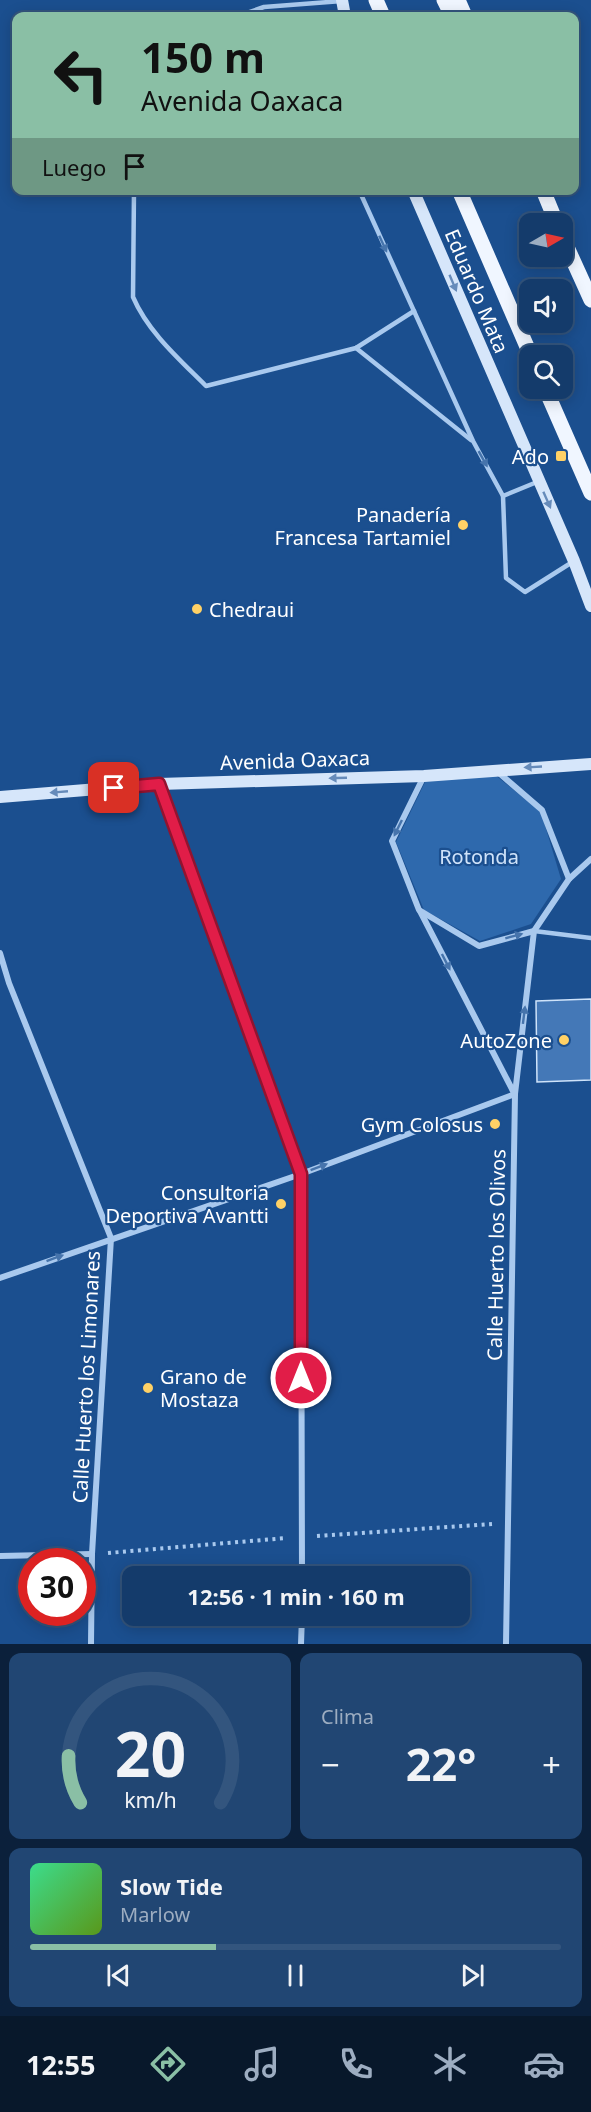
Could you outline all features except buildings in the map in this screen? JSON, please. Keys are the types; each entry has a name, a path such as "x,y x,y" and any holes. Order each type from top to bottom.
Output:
{"main road":[{"name":"Eduardo Mata","path":"415,195 574,561 591,606"},
{"path":"461,195 526,345"},
{"path":"545,195 552,213"},
{"path":"573,260 591,300"},
{"path":"550,399 591,493"},
{"name":"Avenida Oaxaca","path":"0,797 159,784 424,776 495,769 591,764"}],"street":[{"path":"495,769 542,810 569,879"},
{"path":"0,1278 301,1174 515,1094 419,910 392,841 424,776"},
{"path":"159,784 301,1174 302,1566"},
{"name":"Calle Huerto los Olivos","path":"506,1644 515,1094 534,931 569,879 591,859"},
{"path":"419,910 478,946 534,931"},
{"name":"Calle Huerto los Limonares","path":"0,953 9,982 111,1238 92,1548"},
{"path":"0,972 9,982"},
{"path":"0,1556 18,1556"},
{"name":"Calle Huerto los Limonares","path":"91,1626 91,1644"},
{"path":"302,1626 302,1644"}],"lane":[{"path":"250,12 264,7 343,0"},
{"path":"134,195 133,297 137,307 158,336 206,386 356,348 414,311"},
{"path":"361,195 473,441 503,496 506,578 525,592 574,561"},
{"path":"356,348 473,441"},
{"path":"503,496 538,481"},
{"path":"534,931 590,936"}],"green space":[{"name":"Rotonda","path":"494,774 541,812 561,879 531,924 480,941 424,910 396,842 428,776"}],"place":[{"name":"Ado","path":"561,456"},
{"name":"Panadería Francesa Tartamiel","path":"463,525"},
{"name":"Chedraui","path":"197,609"},
{"name":"AutoZone","path":"564,1040"},
{"name":"Gym Colosus","path":"495,1124"},
{"name":"Consultoria Deportiva Avantti","path":"281,1204"},
{"name":"Grano de Mostaza","path":"148,1388"}],"route":[{"path":"114,788 159,784 301,1174 301,1378"}]}
